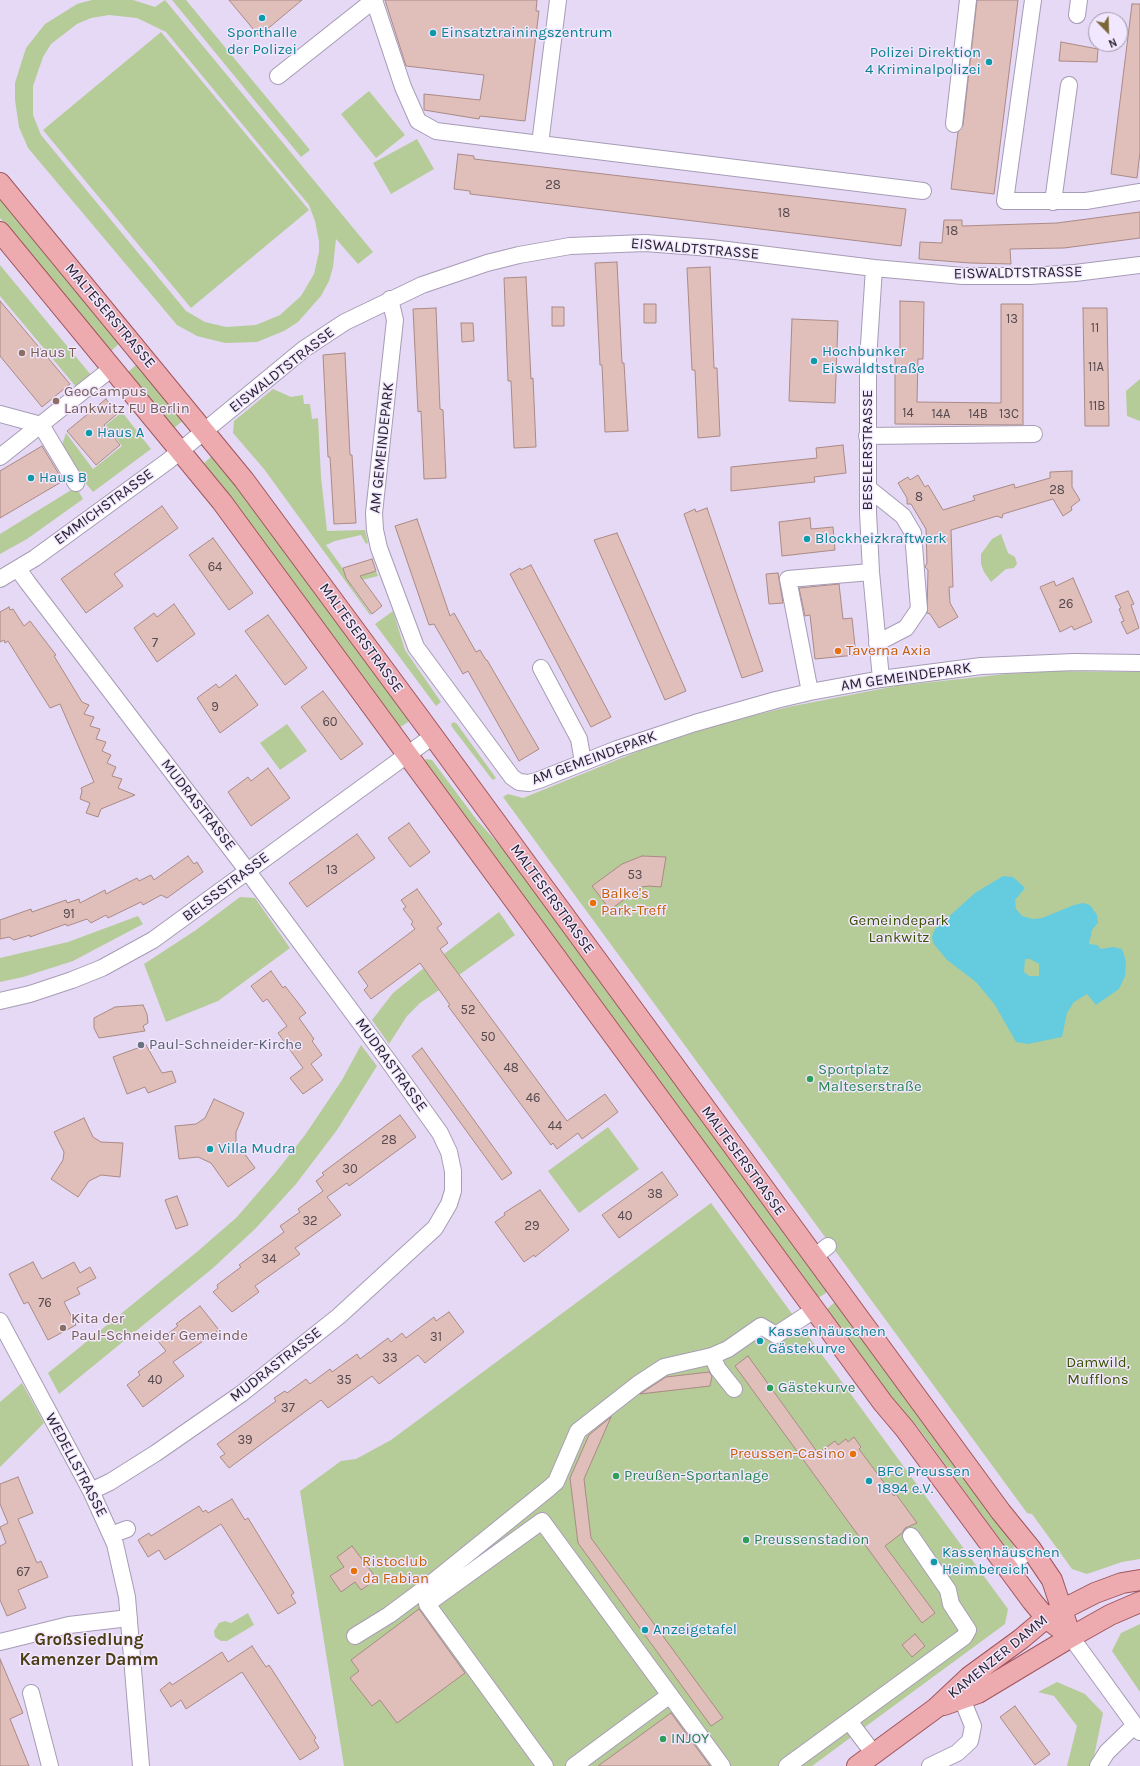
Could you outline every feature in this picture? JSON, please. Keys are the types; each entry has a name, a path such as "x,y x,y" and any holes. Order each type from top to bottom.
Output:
{"main road":[{"name":"MALTESERSTRASSE","path":"0,183 249,486 433,736 821,1252 839,1291 1001,1512 1031,1549 1052,1580 1054,1613"},
{"name":"MALTESERSTRASSE","path":"0,232 222,502 814,1310 1007,1567 1054,1613 1071,1636"},
{"path":"112,368 136,348"},
{"path":"814,1310 839,1291"},
{"name":"KAMENZER DAMM","path":"857,1766 936,1708 969,1677 1054,1613 1122,1583 1140,1580"},
{"name":"KAMENZER DAMM","path":"936,1708 978,1693 1071,1636 1110,1615 1140,1602"}],"street":[{"path":"278,76 374,0 403,87 418,121 436,131 923,191"},
{"path":"540,144 558,0"},
{"path":"954,124 968,0"},
{"path":"1032,0 1005,201 1086,201 1140,192"},
{"path":"1053,202 1069,85"},
{"name":"EISWALDTSTRASSE","path":"204,430 304,349 345,322 390,299 422,285 487,263 519,255 578,246 621,243 669,244 874,268 988,277 1075,273 1140,265"},
{"name":"BESELERSTRASSE","path":"874,268 868,360 867,436 871,572 881,679"},
{"name":"AM GEMEINDEPARK","path":"390,299 395,320 374,519 379,548 416,648 512,777 520,782 529,783 539,780 617,749 776,700 810,692 881,679 981,666 1029,663 1140,663"},
{"path":"0,457 41,426 112,368"},
{"path":"0,414 41,426 76,483"},
{"name":"EMMICHSTRASSE","path":"0,579 18,569 180,451 204,430"},
{"path":"867,436 1034,434"},
{"path":"868,488 903,516 913,533 919,609 906,628 877,643"},
{"name":"MUDRASTRASSE","path":"18,569 248,871 440,1133 449,1152 453,1171 452,1191 444,1214 435,1228 339,1316 241,1394 156,1453 110,1482 91,1491"},
{"path":"810,692 788,579 871,572"},
{"path":"541,668 579,739 583,762"},
{"name":"BELSSSTRASSE","path":"0,1001 30,994 72,980 102,968 132,953 164,933 433,736"},
{"path":"355,1636 389,1615 428,1586 556,1482 578,1431 602,1411 664,1367 712,1356 728,1349 761,1326 776,1335 814,1310"},
{"name":"WEDELLSTRASSE","path":"0,1320 91,1491 111,1535 122,1571 127,1597 141,1766"},
{"path":"712,1356 718,1369 734,1389"},
{"path":"545,1766 427,1604 542,1521 722,1766"},
{"path":"111,1535 127,1529"},
{"path":"787,1766 964,1637 968,1630 951,1604 948,1590 911,1536"},
{"path":"1007,1567 1031,1549"},
{"path":"0,1642 69,1625 129,1618"},
{"name":"MALTESERSTRASSE","path":"1071,1636 1138,1731"},
{"path":"31,1693 50,1766"},
{"path":"574,1766 670,1695"},
{"path":"930,1766 957,1753 970,1741 973,1726 962,1699"},
{"path":"849,1721 874,1754"},
{"path":"1098,1766 1107,1752 1138,1731"},
{"path":"1110,1766 1138,1731"}],"green space":[{"path":"92,0 133,0 155,7 165,0 373,252 358,264 336,239 333,267 329,281 321,296 298,322 284,331 257,342 225,343 197,336 177,325 28,148 19,127 15,100 15,83 26,48 45,24 77,4","holes":["109,15 137,18 166,32 309,205 315,221 319,241 319,252 314,274 301,296 280,315 256,325 226,327 205,322 186,311 41,135 33,115 33,86 43,57 51,44 77,24 91,18"]},
{"path":"172,0 186,0 310,150 301,157"},
{"path":"161,32 309,210 191,308 43,130"},
{"path":"369,91 405,135 376,158 341,114"},
{"path":"417,139 434,169 391,194 373,163"},
{"path":"0,195 120,343 111,351 0,218"},
{"path":"0,265 91,375 77,388 0,296"},
{"path":"137,364 185,419 174,428 128,372"},
{"path":"1140,379 1140,421 1127,416 1126,391"},
{"path":"273,389 291,397 303,395 304,404 310,404 312,419 318,418 321,477 327,531 365,530 368,543 366,544 361,535 335,541 326,545 344,570 347,580 376,571 378,576 362,580 351,586 371,614 370,615 264,469 233,433 234,421"},
{"path":"122,412 151,449 93,492 72,467 62,445 66,433 93,469 122,446 106,425"},
{"path":"214,454 411,720 399,728 203,464"},
{"path":"76,487 83,499 27,539 0,554 0,534"},
{"path":"1001,534 1008,553 1015,557 1017,564 1014,568 1006,569 991,582 984,572 981,564 981,554 992,539"},
{"path":"393,611 405,650 441,702 436,706 375,624"},
{"name":"Gemeindepark Lankwitz","path":"1056,671 1140,672 1140,1559 1122,1562 1087,1574 1072,1569 1032,1514 1027,1513 503,797 508,794 523,798 644,749 719,724 788,707 896,686 1006,674"},
{"path":"454,722 496,778 493,780 491,778 452,727 451,724"},
{"path":"287,724 307,751 280,770 260,743"},
{"path":"426,759 432,760 476,819 512,859 827,1290 826,1293 818,1298 425,762"},
{"path":"240,897 255,898 290,948 218,1001 166,1022 144,964 196,930"},
{"path":"499,912 515,935 459,975 444,954"},
{"path":"138,916 143,924 73,961 23,977 0,982 0,958 68,942"},
{"path":"424,968 439,990 420,1003 407,1016 389,1044 372,1020 393,993"},
{"path":"361,1045 377,1066 337,1130 296,1184 255,1229 213,1268 59,1394 48,1373 198,1251 237,1217 276,1172 305,1135 342,1080"},
{"path":"608,1127 639,1169 579,1213 548,1171"},
{"name":"Preußen-Sportanlage","path":"711,1203 1008,1609 1005,1624 812,1766 344,1766 300,1491 341,1461 356,1459 391,1440"},
{"path":"835,1302 998,1523 1014,1546 1013,1550 1010,1551 1007,1549 917,1426 893,1401 826,1310"},
{"path":"22,1383 44,1423 0,1467 0,1402"},
{"path":"248,1613 254,1625 227,1641 221,1641 215,1637 214,1631 219,1623 225,1621 231,1623"},
{"path":"1140,1624 1140,1692 1112,1651 1121,1633"},
{"path":"1057,1682 1085,1694 1103,1713 1092,1766 1067,1766 1077,1726 1054,1696 1038,1692"}],"water":[{"path":"1003,876 1013,877 1025,888 1015,900 1016,909 1022,916 1033,919 1042,918 1074,905 1083,903 1090,905 1097,915 1098,923 1092,930 1089,944 1097,945 1101,949 1113,947 1122,949 1126,961 1125,976 1119,989 1096,1005 1087,994 1074,1002 1067,1013 1062,1037 1028,1044 1016,1042 995,1005 976,982 947,960 933,943 932,936 935,929 975,893","holes":["1025,959 1030,959 1039,964 1039,976 1029,976 1024,972"]}],"building":[{"name":"Sporthalle der Polizei","path":"229,0 302,0 259,36"},
{"path":"385,0 537,0 536,11 539,11 525,121 480,116 479,119 424,110 424,94 480,100 484,75 406,66"},
{"name":"Polizei Direktion 4 Kriminalpolizei","path":"977,0 1018,0 994,194 951,189 958,132 963,125"},
{"path":"1132,4 1140,4 1140,152 1137,178 1111,174 1126,52 1128,52 1128,36"},
{"path":"1061,42 1088,47 1088,52 1098,52 1097,62 1059,61"},
{"path":"458,154 474,156 474,159 906,209 901,246 470,194 470,191 454,189"},
{"path":"1140,212 1140,238 1064,248 1010,249 1011,264 970,263 919,259 920,242 942,243 944,220 962,220 962,226 1057,223"},
{"path":"617,262 622,363 624,363 628,431 605,432 595,263"},
{"path":"710,267 714,368 717,368 720,436 698,438 695,370 692,370 687,268"},
{"path":"526,277 536,447 514,448 511,381 508,381 504,278"},
{"name":"Haus T","path":"0,301 70,384 42,407 0,356"},
{"path":"900,301 924,302 923,359 918,359 917,402 1001,403 1001,304 1023,304 1023,425 895,424 895,350 900,350"},
{"path":"644,304 656,304 656,323 644,323"},
{"path":"552,307 564,307 564,326 552,326"},
{"path":"436,308 440,409 443,410 446,478 424,479 421,411 418,412 413,309"},
{"path":"1083,308 1107,308 1109,426 1085,426"},
{"name":"Hochbunker Eiswaldtstraße","path":"792,319 838,321 835,403 789,401"},
{"path":"461,323 473,323 474,341 462,342"},
{"path":"345,353 350,455 352,455 356,523 334,524 330,457 328,457 323,355"},
{"name":"Haus A","path":"106,399 117,414 104,425 120,445 96,465 67,431"},
{"path":"843,445 846,473 814,477 815,482 731,491 731,467 817,458 816,448"},
{"name":"Haus B","path":"42,446 63,481 0,518 0,471"},
{"path":"1072,471 1072,487 1080,500 1071,507 1072,510 1063,516 1053,499 1003,514 1002,518 997,516 951,530 953,587 949,587 950,603 958,617 939,628 930,614 927,613 928,570 925,567 927,563 926,529 911,504 907,504 907,498 898,483 908,477 910,480 918,475 925,487 928,485 943,510 975,500 973,496 1014,484 1015,488 1050,478 1050,472"},
{"path":"162,506 178,528 114,574 123,586 86,613 61,579"},
{"path":"707,508 763,671 742,678 684,514 695,509 696,512"},
{"name":"Blockheizkraftwerk","path":"810,518 811,529 833,527 835,550 782,556 779,522"},
{"path":"417,519 450,616 454,613 476,652 480,650 487,660 539,749 519,761 468,671 463,674 434,624 429,625 395,526"},
{"path":"617,533 686,691 665,700 594,540"},
{"path":"213,538 253,593 229,610 189,555"},
{"path":"372,559 376,571 360,576 382,606 372,614 346,578 343,568"},
{"path":"531,565 611,717 591,727 510,574 520,568 521,570"},
{"path":"778,573 783,603 769,604 766,574"},
{"path":"1073,578 1092,622 1074,630 1072,626 1060,632 1040,587 1054,581 1056,586"},
{"path":"839,584 843,619 852,618 856,655 815,659 810,615 805,616 799,588"},
{"path":"1128,591 1134,604 1131,605 1139,628 1127,634 1121,622 1124,621 1119,609 1121,608 1115,596"},
{"path":"174,604 195,634 157,662 134,628 154,613 157,617"},
{"path":"9,607 10,610 13,609 24,626 30,621 56,655 54,656 82,702 89,705 84,714 94,717 90,726 100,729 96,739 106,742 102,751 111,755 107,763 116,767 112,776 122,779 118,788 135,795 101,809 98,817 86,813 90,803 80,799 82,791 81,788 94,782 60,704 50,708 8,641 5,643 4,640 0,642 0,612"},
{"path":"268,615 307,668 285,685 245,631"},
{"path":"236,675 258,705 220,733 197,698 216,684 219,688"},
{"path":"323,691 363,744 341,760 301,707"},
{"path":"268,768 290,798 251,826 228,792 248,777 251,781"},
{"path":"409,823 430,852 410,867 388,838"},
{"path":"357,834 375,858 307,907 289,883"},
{"path":"188,856 194,864 197,862 203,872 167,898 161,895 143,905 141,902 108,918 106,915 91,923 87,919 67,926 66,924 30,937 30,935 14,940 9,937 0,939 0,920 31,909 32,912 66,900 67,903 79,899 80,903 105,890 106,894 137,878 139,881 151,875 154,880"},
{"path":"642,856 666,857 661,887 641,887 610,910 592,886 622,864"},
{"path":"417,889 442,924 437,928 448,943 440,949 567,1121 605,1094 618,1112 582,1139 578,1133 557,1149 553,1143 551,1145 448,1006 450,1005 420,963 371,999 364,990 368,986 358,972 415,929 411,924 413,922 403,909 406,907 401,900"},
{"path":"271,971 283,988 285,986 306,1013 299,1018 314,1039 312,1041 322,1055 311,1064 323,1080 303,1094 290,1078 303,1068 278,1033 287,1026 267,999 263,1002 251,986"},
{"path":"143,1005 147,1014 148,1023 143,1026 145,1031 99,1038 94,1028 94,1018 115,1007"},
{"path":"146,1045 162,1073 172,1071 176,1082 148,1093 145,1087 127,1094 113,1057"},
{"path":"422,1048 512,1173 502,1180 412,1056"},
{"name":"Villa Mudra","path":"214,1099 244,1113 236,1132 236,1142 255,1168 228,1187 211,1163 198,1157 179,1159 175,1126 196,1124 205,1118"},
{"path":"400,1115 416,1137 349,1186 347,1183 327,1197 341,1215 295,1248 300,1254 255,1286 259,1292 232,1312 213,1292 218,1288 217,1285 241,1267 239,1265 284,1232 280,1226 300,1212 298,1209 323,1191 316,1181 324,1175 322,1173"},
{"path":"84,1118 93,1137 101,1142 123,1143 120,1177 101,1175 89,1181 78,1197 51,1179 63,1160 64,1152 54,1132"},
{"path":"662,1172 678,1195 619,1238 602,1215"},
{"path":"540,1190 569,1230 535,1257 534,1255 524,1262 495,1222 505,1215 504,1213"},
{"path":"177,1196 188,1225 176,1229 165,1200"},
{"path":"33,1262 42,1279 74,1262 80,1273 90,1267 96,1278 77,1288 80,1294 64,1302 76,1325 48,1340 28,1302 24,1304 9,1274"},
{"path":"200,1306 219,1330 173,1362 184,1376 143,1407 127,1385 140,1375 138,1372 166,1351 158,1341 178,1326 176,1324"},
{"path":"449,1312 464,1332 425,1363 418,1355 379,1384 372,1376 328,1408 321,1400 229,1468 220,1457 225,1454 217,1444 276,1401 274,1398 285,1391 287,1393 306,1379 310,1384 330,1369 332,1372 357,1354 360,1359 388,1338 391,1342 402,1333 406,1338 434,1317 436,1321"},
{"path":"748,1356 818,1453 835,1441 838,1445 846,1439 848,1442 854,1437 861,1447 859,1449 894,1496 896,1494 917,1523 905,1528 902,1533 885,1546 935,1613 922,1623 735,1366"},
{"path":"709,1372 712,1376 710,1386 640,1394 666,1377"},
{"path":"611,1417 584,1479 591,1538 723,1718 711,1726 578,1543 570,1478 589,1435"},
{"path":"18,1477 33,1513 18,1519 37,1563 41,1561 48,1577 18,1590 26,1608 7,1616 0,1600 0,1546 6,1543 0,1527 8,1523 0,1504 0,1484"},
{"path":"232,1499 245,1520 248,1518 294,1593 291,1595 296,1603 278,1614 221,1524 165,1560 159,1550 148,1557 138,1540 149,1533 151,1536 199,1506 203,1512 206,1510 208,1513"},
{"name":"Ristoclub da Fabian","path":"352,1546 377,1579 361,1590 355,1582 341,1592 330,1576 344,1567 337,1557"},
{"path":"419,1609 465,1673 397,1723 380,1700 372,1706 350,1678 359,1671 351,1660"},
{"path":"915,1634 925,1646 912,1657 902,1645"},
{"path":"252,1646 266,1667 269,1665 316,1738 314,1740 319,1748 300,1760 242,1672 186,1709 181,1700 171,1707 160,1690 170,1682 172,1685 222,1652 228,1662"},
{"path":"0,1659 23,1713 10,1719 29,1766 0,1766"},
{"path":"1015,1706 1050,1754 1035,1765 1000,1717"},
{"name":"INJOY","path":"671,1713 710,1766 598,1766"}],"place":[{"name":"Sporthalle der Polizei","path":"262,18"},
{"name":"Einsatztrainingszentrum","path":"433,33"},
{"name":"Polizei Direktion 4 Kriminalpolizei","path":"989,62"},
{"name":"Haus T","path":"22,353"},
{"name":"Hochbunker Eiswaldtstraße","path":"814,361"},
{"name":"GeoCampus Lankwitz FU Berlin","path":"56,401"},
{"name":"Haus A","path":"89,433"},
{"name":"Haus B","path":"31,478"},
{"name":"Blockheizkraftwerk","path":"807,539"},
{"name":"Taverna Axia","path":"838,651"},
{"name":"Balke's Park-Treff","path":"593,903"},
{"name":"Paul-Schneider-Kirche","path":"141,1045"},
{"name":"Sportplatz Malteserstraße","path":"810,1079"},
{"name":"Villa Mudra","path":"210,1149"},
{"name":"Kita der Paul-Schneider Gemeinde","path":"63,1328"},
{"name":"Kassenhäuschen Gästekurve","path":"760,1341"},
{"name":"Gästekurve","path":"770,1388"},
{"name":"Preussen-Casino","path":"853,1454"},
{"name":"Preußen-Sportanlage","path":"616,1476"},
{"name":"BFC Preussen 1894 e.V.","path":"869,1481"},
{"name":"Preussenstadion","path":"746,1540"},
{"name":"Kassenhäuschen Heimbereich","path":"934,1562"},
{"name":"Ristoclub da Fabian","path":"354,1571"},
{"name":"Anzeigetafel","path":"645,1630"},
{"name":"INJOY","path":"663,1739"}],"district":[{"name":"Großsiedlung Kamenzer Damm","path":"89,1650"}],"park label":[{"name":"Damwild, Mufflons","path":"1098,1372"}]}
